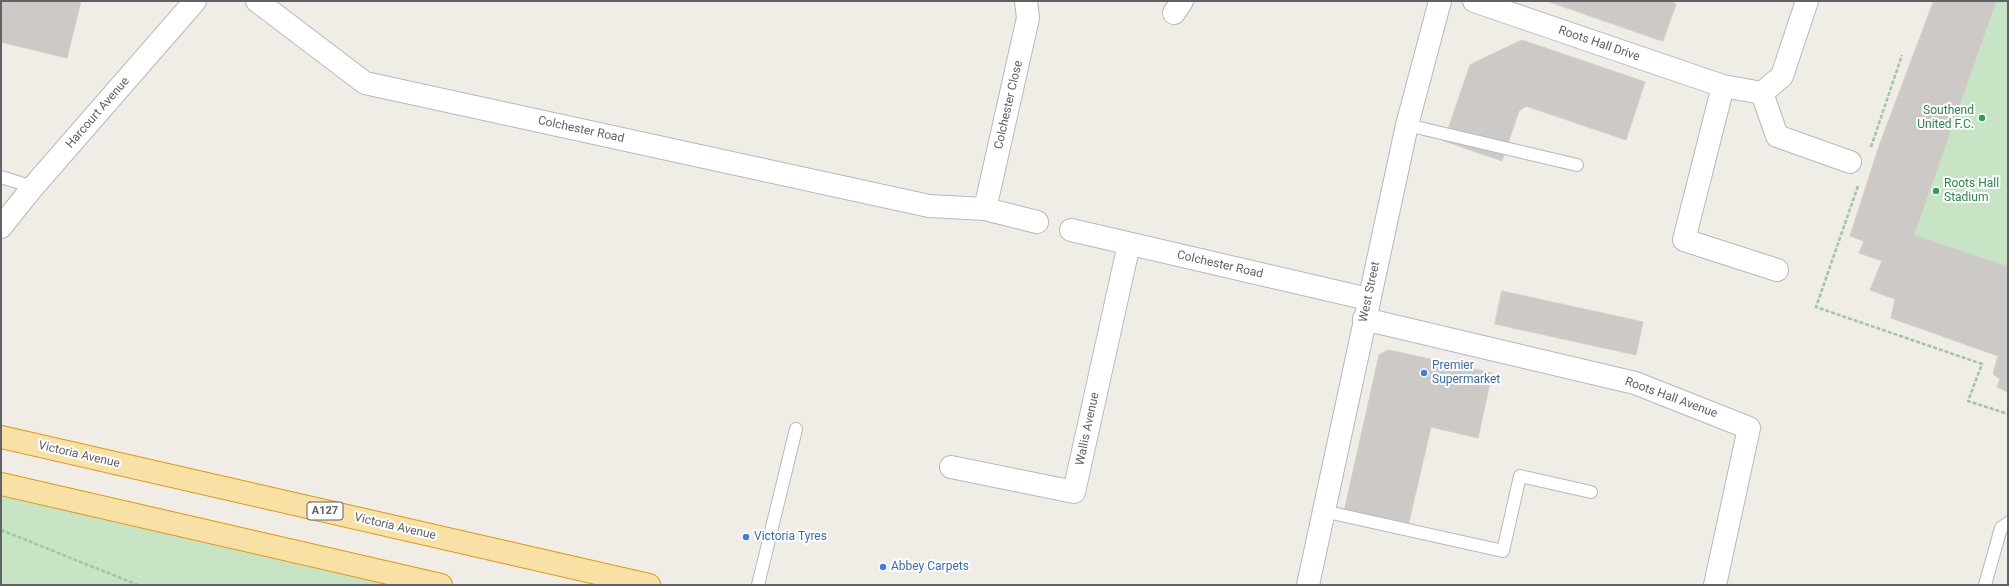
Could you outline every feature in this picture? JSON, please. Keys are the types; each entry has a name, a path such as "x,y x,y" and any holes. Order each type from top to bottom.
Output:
{"highway":[{"name":"Victoria Avenue","path":"1,437 649,585"},
{"path":"1,484 441,585"}],"street":[{"name":"Harcourt Avenue","path":"1,227 196,1"},
{"name":"Colchester Road","path":"257,1 365,83 929,206 985,209"},
{"name":"Colchester Close","path":"985,209 1028,18 1026,1"},
{"name":"West Street","path":"1308,585 1366,309 1407,125 1440,1"},
{"name":"Roots Hall Drive","path":"1474,1 1723,86 1762,93"},
{"path":"1806,1 1782,76 1762,93 1777,136 1855,172"},
{"path":"1723,86 1684,240 1777,270"},
{"path":"985,209 1037,222"},
{"name":"Colchester Road","path":"1071,230 1129,244 1366,309"},
{"name":"Wallis Avenue","path":"951,467 1074,492 1129,244"},
{"name":"Roots Hall Avenue","path":"1366,309 1635,383 1749,428 1715,585"}],"lane":[{"path":"1407,125 1577,165"},
{"path":"1,177 34,187"},
{"path":"758,585 796,429"},
{"path":"1324,511 1503,551 1520,476 1591,492"},
{"path":"1985,585 2001,528 2008,523"}],"path":[{"path":"1869,152 1902,55"},
{"path":"1855,172 1816,307 1982,364 1968,401 2008,414"},
{"path":"1,530 138,585"}],"green space":[{"name":"Roots Hall Stadium","path":"1934,1 2008,1 2008,392 1997,387 2000,379 1993,374 1998,356 1891,318 1895,299 1870,290 1882,261 1859,253 1864,241 1850,236 1879,146"},
{"path":"1,484 412,585 1,585"}],"building":[{"path":"1,1 81,1 67,58 1,42"},
{"path":"1547,1 1668,1 1676,4 1663,41"},
{"name":"Roots Hall Stadium","path":"1934,1 1996,1 1914,235 2008,267 2008,392 1997,387 2000,379 1993,374 1998,356 1891,318 1895,299 1870,290 1882,261 1859,253 1864,241 1850,236 1879,146"},
{"path":"1522,40 1645,82 1626,140 1526,106 1519,111 1502,161 1444,141 1470,65"},
{"path":"1502,291 1643,322 1636,355 1495,324"},
{"path":"1389,350 1492,373 1478,438 1431,427 1408,526 1344,512 1379,355"}],"place":[{"name":"Southend United F.C.","path":"1982,118"},
{"name":"Roots Hall Stadium","path":"1936,191"},
{"name":"Premier Supermarket","path":"1424,373"},
{"name":"Victoria Tyres","path":"746,537"},
{"name":"Abbey Carpets","path":"883,567"}]}
